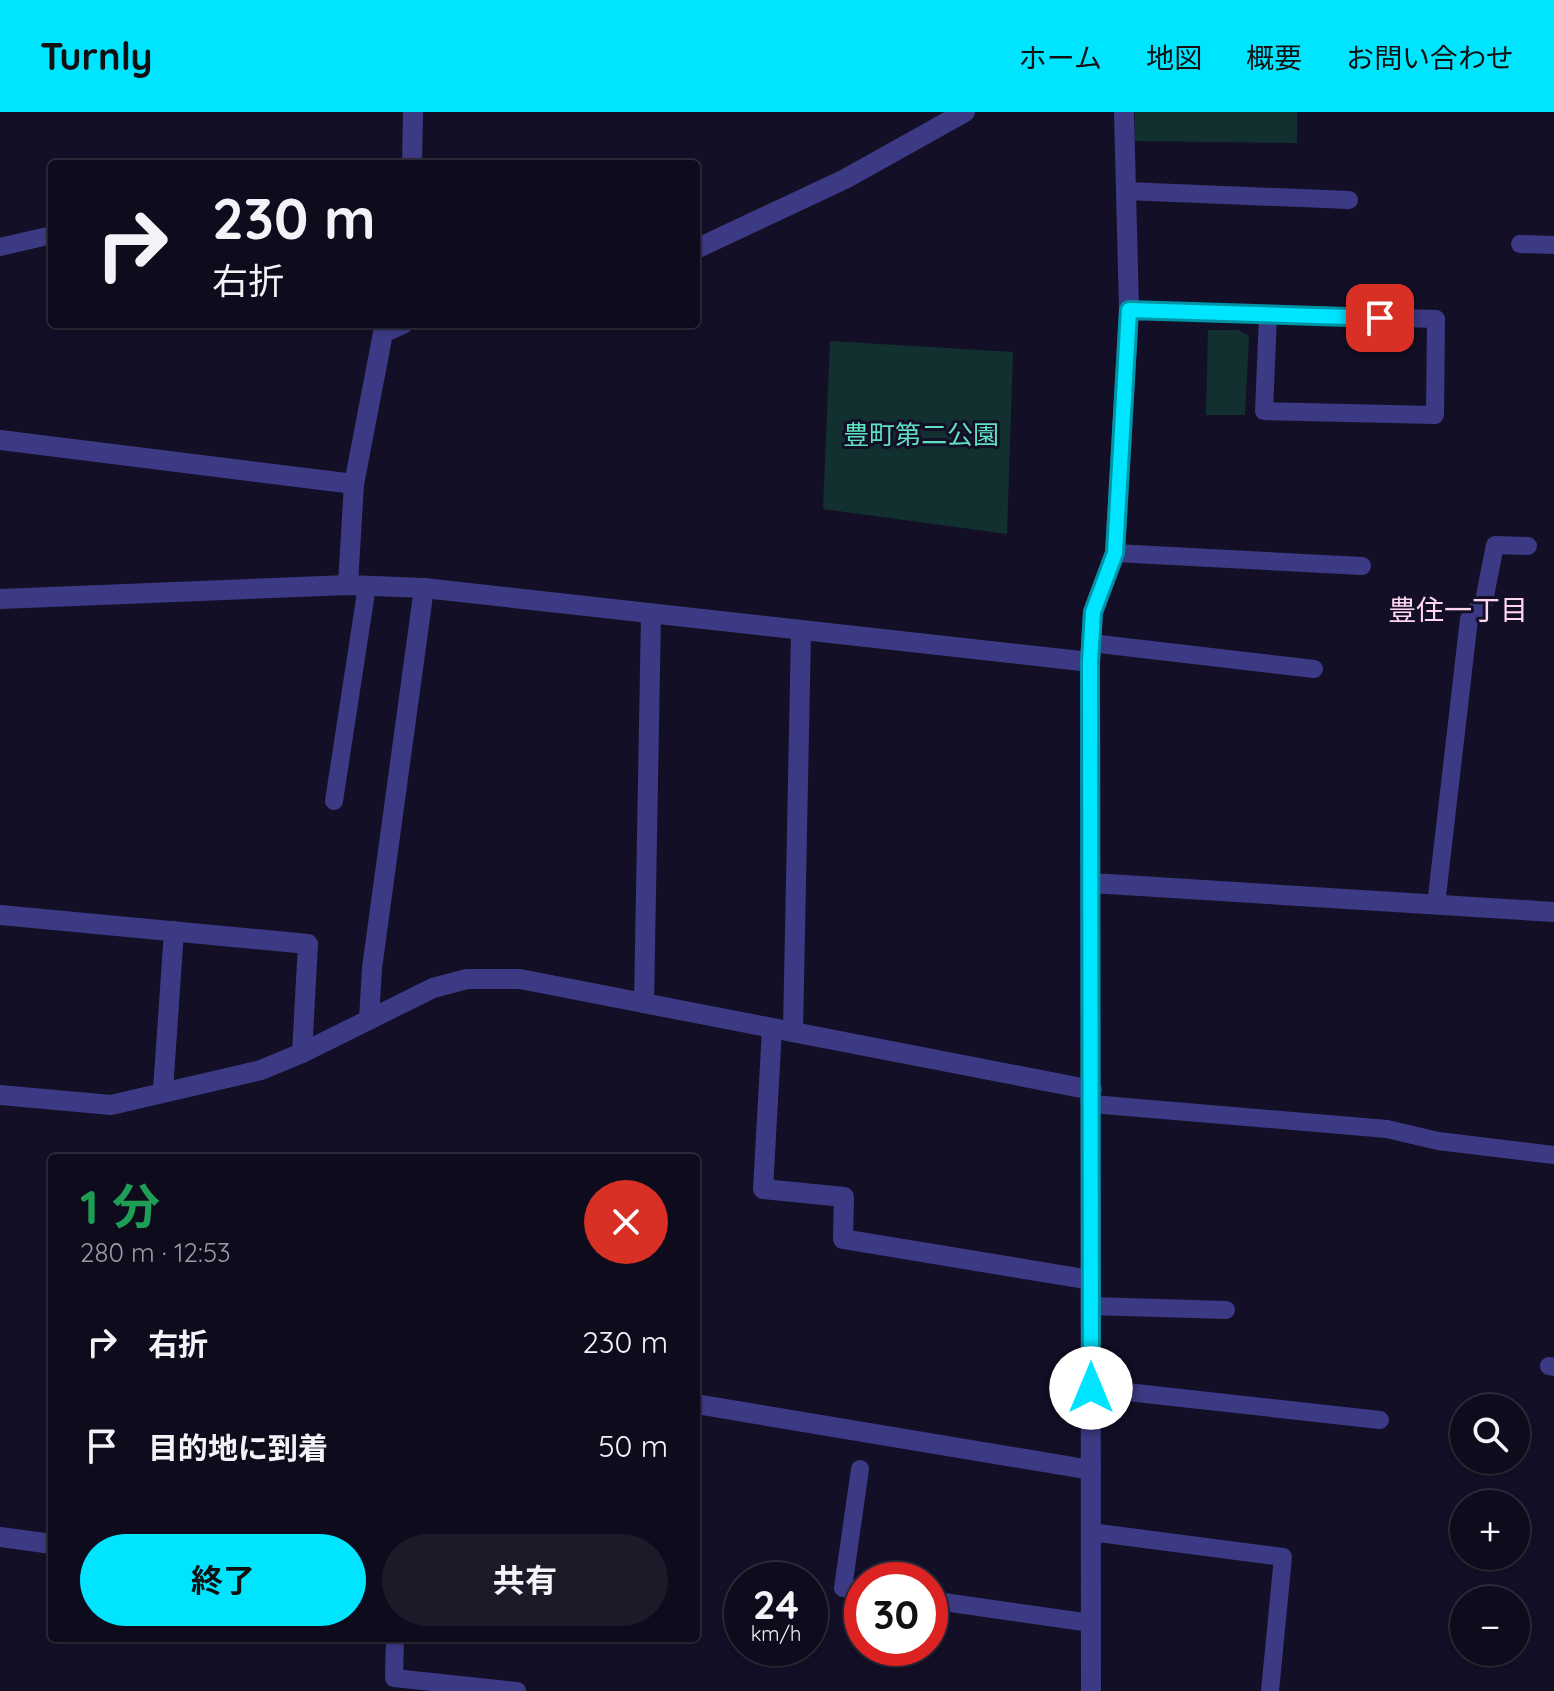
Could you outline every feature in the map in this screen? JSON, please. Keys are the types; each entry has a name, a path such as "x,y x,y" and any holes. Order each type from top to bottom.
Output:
{"street":[{"path":"412,160 413,112"},
{"path":"700,247 845,179 965,112"},
{"path":"1091,1691 1090,652 1093,612 1115,553 1129,310 1124,112"},
{"path":"358,585 354,484 383,333 394,328"},
{"path":"0,440 354,484"},
{"path":"0,599 358,585 424,588 801,632 1090,652"},
{"path":"369,1020 372,968 424,588"},
{"path":"644,1003 651,614"},
{"path":"801,632 783,1031 763,1189 844,1197 843,1239 1091,1280"},
{"path":"1092,883 1554,912"},
{"path":"0,915 308,944 302,1053"},
{"path":"163,1090 174,931"},
{"path":"0,1095 111,1105 163,1090 261,1070 433,988 467,979 520,979 1092,1097"},
{"path":"700,1405 1091,1470"},
{"path":"0,1537 48,1543"}],"lane":[{"path":"1126,191 1349,200"},
{"path":"0,247 48,236"},
{"path":"1520,244 1554,245"},
{"path":"1129,310 1436,319 1435,415 1264,411 1268,316"},
{"path":"1436,905 1469,619 1484,601 1495,545 1528,546"},
{"path":"1115,553 1362,566"},
{"path":"334,801 358,585"},
{"path":"1090,652 1314,669"},
{"path":"1092,1097 1387,1129 1438,1141 1554,1155"},
{"path":"1091,1306 1226,1310"},
{"path":"1091,1388 1380,1420"},
{"path":"847,1562 860,1469"},
{"path":"1091,1532 1283,1557 1270,1691"},
{"path":"948,1603 1091,1623"},
{"path":"395,1642 394,1678 517,1691"}],"green space":[{"path":"1135,112 1297,112 1297,143 1135,141"},
{"path":"1208,330 1238,330 1249,336 1245,415 1206,415"},
{"name":"豊町第二公園","path":"830,341 1013,352 1007,534 823,509"}],"district":[{"name":"豊住一丁目","path":"1458,609"}],"route":[{"path":"1091,1388 1090,662 1093,612 1115,553 1129,310 1380,318"}]}
